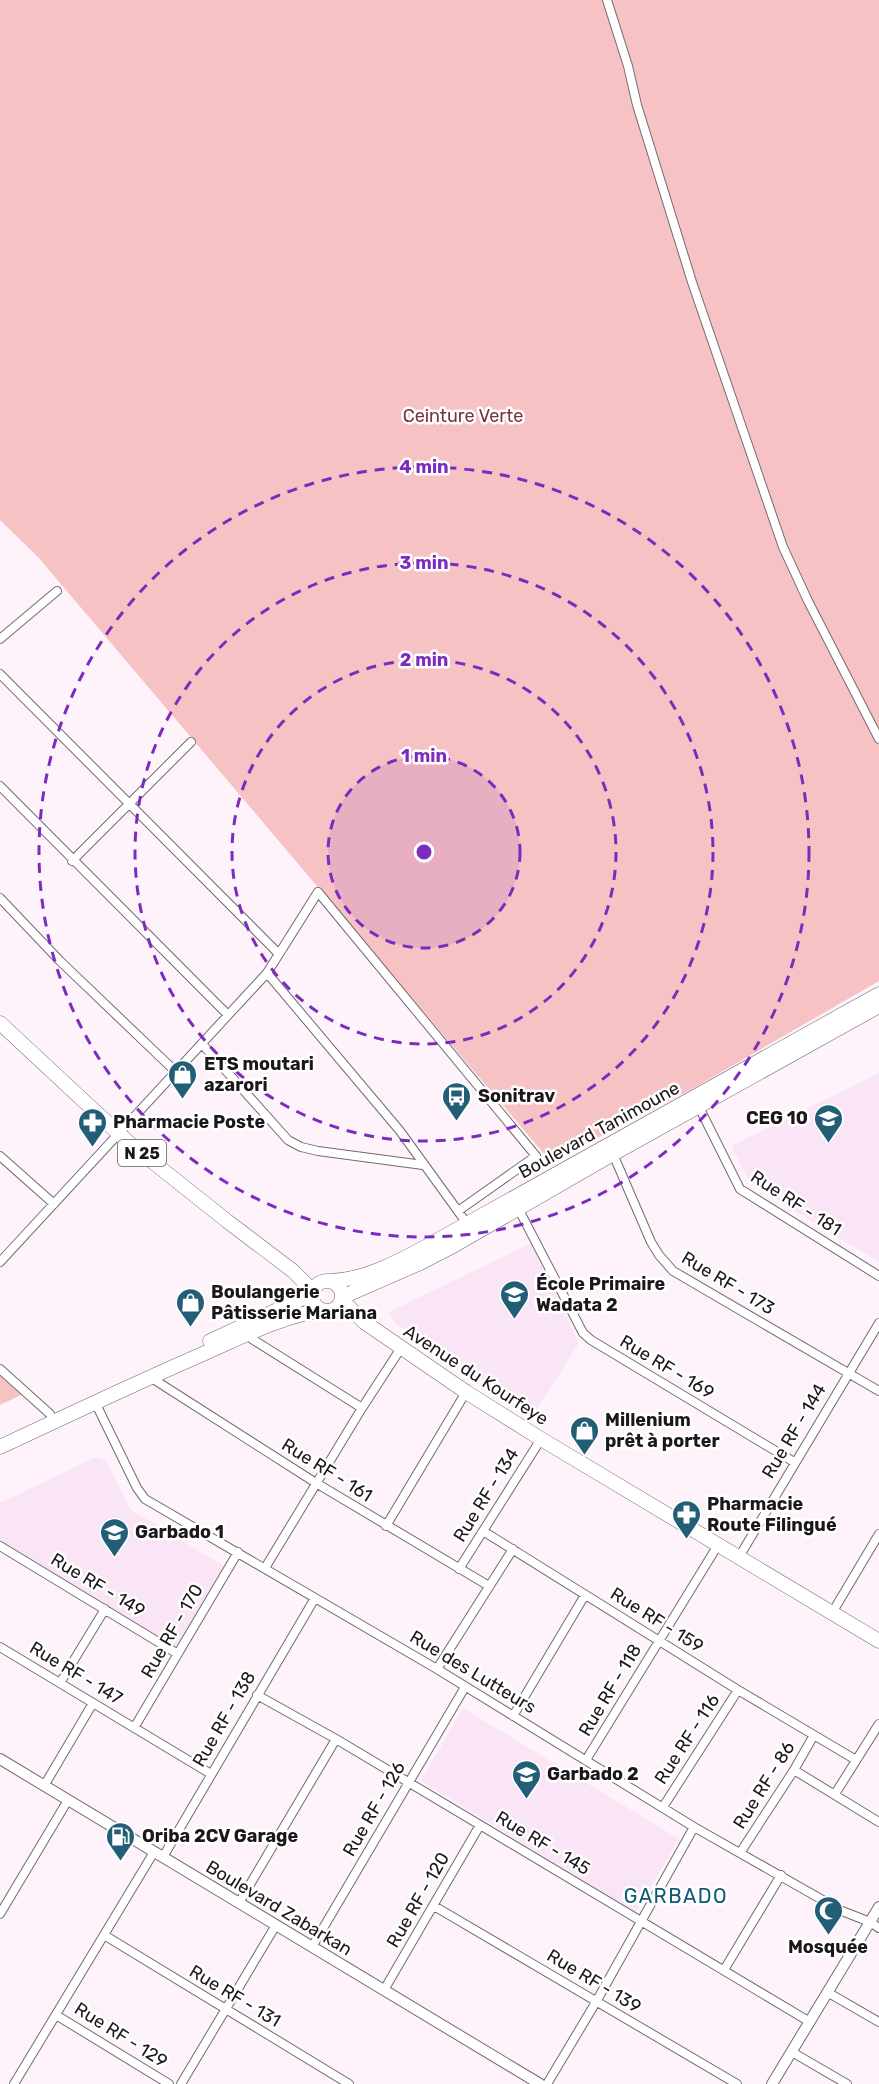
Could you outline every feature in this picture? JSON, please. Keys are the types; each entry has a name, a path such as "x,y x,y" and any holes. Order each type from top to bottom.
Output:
{"main road":[{"name":"Boulevard Tanimoune","path":"328,1281 345,1280 396,1262 468,1225 673,1115 879,994"},
{"name":"Boulevard Tanimoune","path":"342,1298 437,1254 613,1154 673,1115 699,1107 879,1006"},
{"name":"N 25","path":"0,1023 119,1134 293,1271"},
{"path":"0,1447 150,1377 248,1335 305,1313 337,1307 342,1298 339,1287 328,1281 293,1271"},
{"path":"293,1271 312,1292 314,1305 326,1310"},
{"path":"272,1313 293,1293 296,1283 293,1271"},
{"path":"0,1437 272,1313 312,1292 317,1284 328,1281"},
{"name":"Avenue du Kourfeye","path":"342,1298 364,1322 466,1392 879,1641"},
{"name":"Avenue du Kourfeye","path":"326,1310 364,1322"}],"street":[{"path":"607,0 692,282 783,547 879,739"},
{"path":"0,639 57,591"},
{"path":"0,674 278,953"},
{"path":"72,861 191,742"},
{"path":"0,786 72,861 228,1015"},
{"path":"0,1262 267,973 318,891 536,1156 458,1211"},
{"path":"0,898 60,961 176,1072"},
{"path":"267,973 400,1131 468,1225"},
{"path":"202,1044 288,1140 295,1144 318,1151 423,1165"},
{"name":"Rue RF - 181","path":"699,1107 740,1189 879,1276"},
{"name":"Rue RF - 173","path":"613,1154 651,1242 673,1271 879,1391"},
{"path":"0,1156 54,1204"},
{"name":"Rue RF - 169","path":"518,1208 583,1333 591,1340 795,1462"},
{"name":"Rue RF - 144","path":"739,1557 879,1323"},
{"path":"248,1335 362,1408"},
{"path":"265,1568 401,1348"},
{"path":"0,1369 50,1414"},
{"name":"Rue RF - 161","path":"150,1377 316,1483 489,1586"},
{"path":"386,1526 466,1392"},
{"name":"Rue des Lutteurs","path":"95,1402 140,1494 145,1499 437,1669 694,1827 842,1911 874,1925"},
{"name":"Rue RF - 134","path":"459,1569 541,1439"},
{"name":"Rue RF - 159","path":"483,1531 738,1690 856,1760"},
{"path":"832,1613 879,1534"},
{"name":"Rue RF - 118","path":"586,1760 718,1545"},
{"name":"Rue RF - 149","path":"0,1546 178,1654"},
{"path":"437,1669 513,1548"},
{"name":"Rue RF - 170","path":"134,1728 238,1552"},
{"path":"513,1716 585,1595"},
{"name":"Rue RF - 138","path":"14,2084 104,1935 212,1774 315,1598"},
{"path":"60,1683 105,1609"},
{"name":"Rue RF - 147","path":"0,1647 212,1774"},
{"name":"Rue RF - 126","path":"312,1947 465,1687"},
{"name":"Rue RF - 116","path":"663,1807 738,1690"},
{"name":"Rue RF - 145","path":"257,1695 810,2022"},
{"path":"44,1786 93,1703"},
{"path":"835,1794 879,1724"},
{"name":"Rue RF - 86","path":"741,1853 814,1735"},
{"path":"239,1903 336,1740"},
{"name":"Boulevard Zabarkan","path":"0,1760 540,2084"},
{"path":"794,1770 879,1822"},
{"path":"0,1914 68,1800"},
{"name":"Rue RF - 120","path":"384,1990 480,1825"},
{"path":"547,2084 596,2002 694,1827"},
{"path":"724,1970 781,1875"},
{"name":"Rue RF - 139","path":"434,1906 737,2084"},
{"path":"772,2084 827,1992 874,1925 879,1907"},
{"path":"181,2084 276,1925"},
{"name":"Rue RF - 131","path":"104,1935 349,2084"},
{"path":"827,1992 879,2022"},
{"name":"Rue RF - 129","path":"56,2014 169,2084"},
{"path":"792,2052 847,2084"}],"shaded area":[{"name":"CEG 10","path":"879,1073 879,1262 751,1184 731,1146"},
{"name":"École Primaire Wadata 2","path":"531,1243 579,1343 534,1414 395,1323 389,1312"},
{"path":"96,1457 106,1460 130,1509 225,1567 177,1649 0,1542 0,1503"},
{"path":"463,1708 679,1839 636,1912 421,1781"}],"green space":[{"name":"Ceinture Verte","path":"0,0 879,0 879,981 692,1089 551,1162 38,557 0,520"},
{"path":"0,1374 23,1394 0,1405"}],"place":[{"name":"ETS moutari azarori","path":"183,1100"},
{"name":"Sonitrav","path":"457,1122"},
{"name":"CEG 10","path":"829,1144"},
{"name":"Pharmacie Poste","path":"92,1148"},
{"name":"École Primaire Wadata 2","path":"515,1320"},
{"name":"Boulangerie Pâtisserie Mariana","path":"190,1328"},
{"name":"Millenium prêt à porter","path":"584,1456"},
{"name":"Pharmacie Route Filingué","path":"686,1540"},
{"name":"Garbado 1","path":"114,1558"},
{"name":"Garbado 2","path":"526,1800"},
{"name":"Oriba 2CV Garage","path":"121,1862"},
{"name":"Mosquée","path":"828,1936"}],"district":[{"name":"GARBADO","path":"676,1896"}]}
